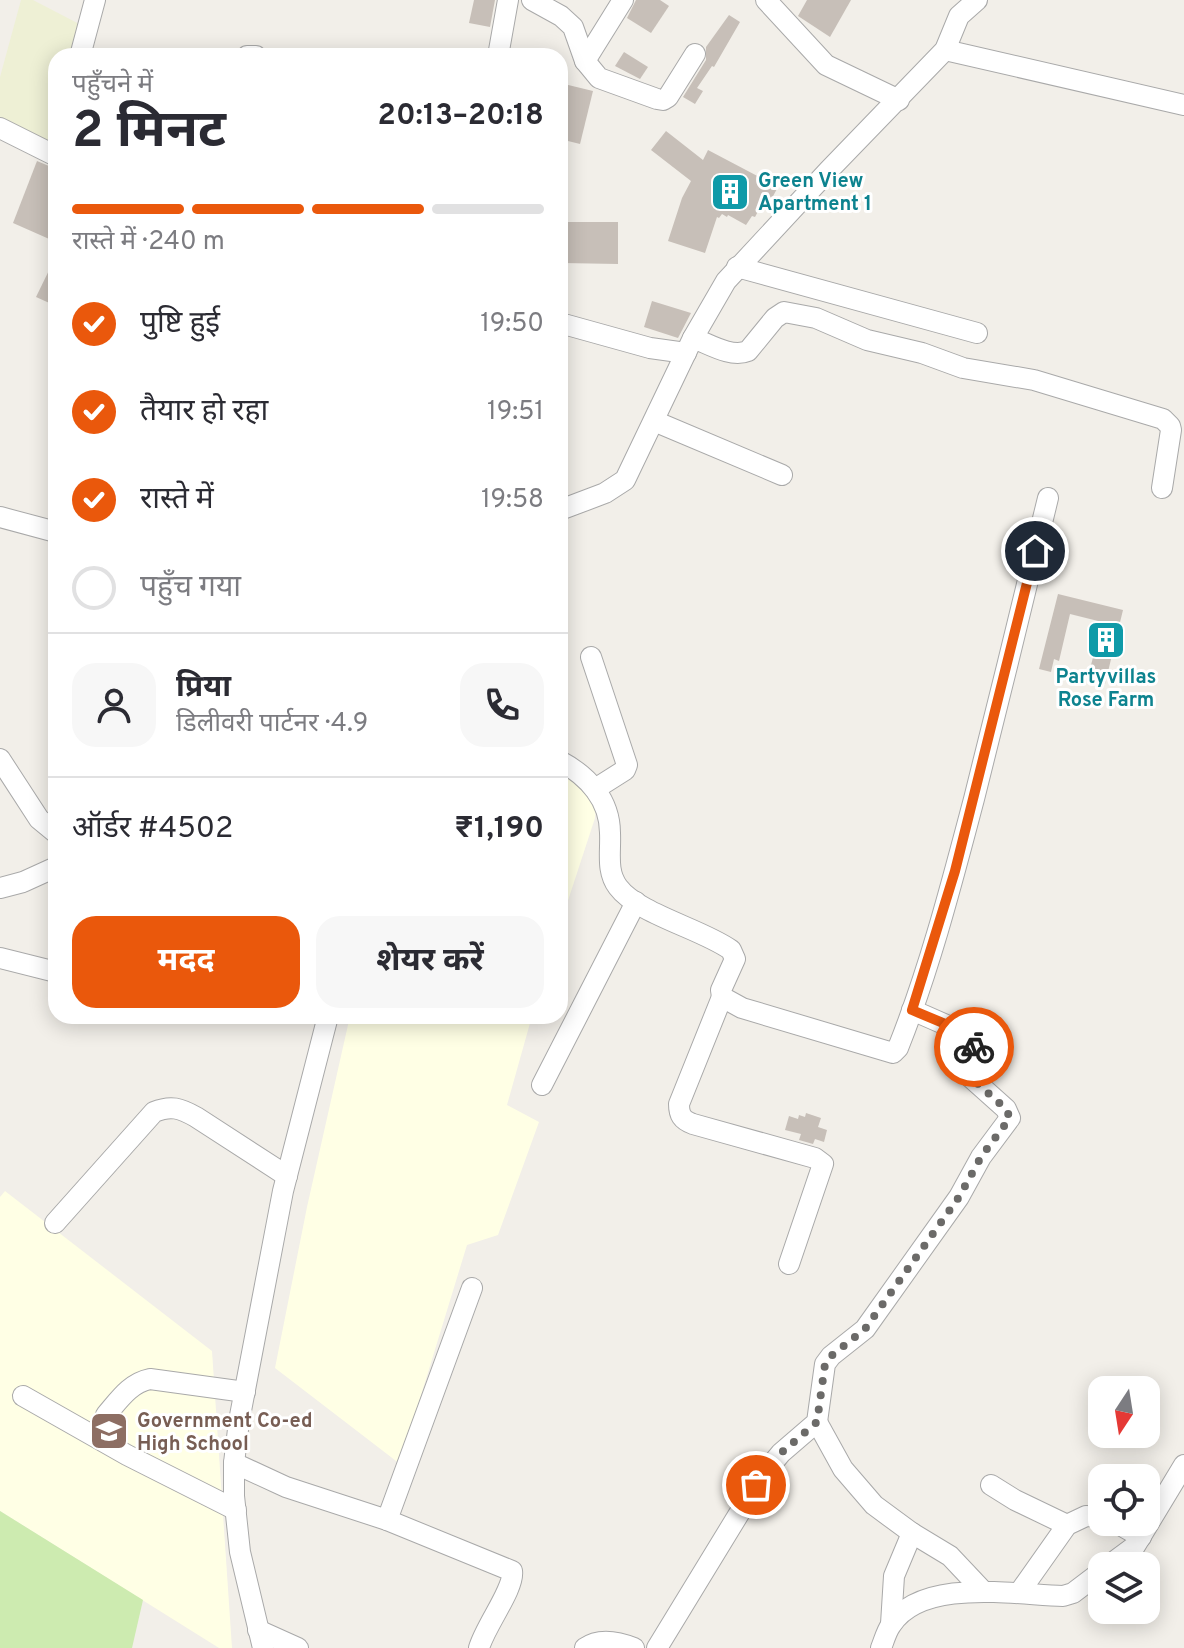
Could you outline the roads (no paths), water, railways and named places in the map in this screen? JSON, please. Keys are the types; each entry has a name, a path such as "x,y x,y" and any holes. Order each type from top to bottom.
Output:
{"street":[{"path":"82,48 95,0"},
{"path":"499,48 508,0"},
{"path":"532,0 561,16 573,27 585,61 599,78 663,100 695,54"},
{"path":"585,61 623,0"},
{"path":"766,0 789,8 826,65 899,100"},
{"path":"568,507 605,493 625,480 715,298 737,267 945,50 959,16 977,0"},
{"path":"945,50 1184,105"},
{"path":"0,128 48,149"},
{"path":"737,267 977,333"},
{"path":"568,325 650,348 690,346 742,354 784,312 800,313 867,340 902,347 963,368 1034,380 1163,419 1171,430 1162,488"},
{"path":"654,421 782,475"},
{"path":"722,997 742,1008 889,1054 898,1048 955,871 1048,498"},
{"path":"0,517 48,530"},
{"path":"591,657 627,765 625,770 595,789"},
{"path":"0,759 39,819 48,826"},
{"path":"568,765 579,771 604,804 610,829 609,864 619,889 636,902 731,950 735,959 679,1104 679,1112 683,1120 693,1124 815,1158 823,1164 789,1264"},
{"path":"0,888 48,871"},
{"path":"542,1085 636,902"},
{"path":"0,958 48,970"},
{"path":"912,1010 969,1035 974,1047 968,1075 1006,1109 1010,1118 981,1157 959,1197 865,1329 825,1364 817,1422 843,1469 874,1505 950,1556 983,1591"},
{"path":"298,1648 261,1639 240,1552 234,1463 287,1176 326,1024"},
{"path":"55,1223 154,1112 168,1106 196,1117 287,1176"},
{"path":"387,1520 472,1288"},
{"path":"106,1415 139,1381 150,1379 245,1392"},
{"path":"23,1396 127,1455 236,1510"},
{"path":"657,1648 762,1476 781,1453 817,1422"},
{"path":"234,1463 286,1487 387,1520 512,1571 511,1584 479,1648"},
{"path":"1127,1552 1141,1537 1184,1465"},
{"path":"991,1485 1067,1525"},
{"path":"1019,1593 1067,1525 1088,1516"},
{"path":"881,1648 891,1624 894,1576 912,1533"},
{"path":"891,1624 910,1607 936,1598 983,1591 1063,1596 1088,1582"},
{"path":"585,1648 591,1643 607,1642 634,1648"}],"place":[{"name":"Green View Apartment 1","path":"730,192"},
{"name":"Partyvillas Rose Farm","path":"1106,640"},
{"name":"Government Co-ed High School","path":"109,1431"}]}
